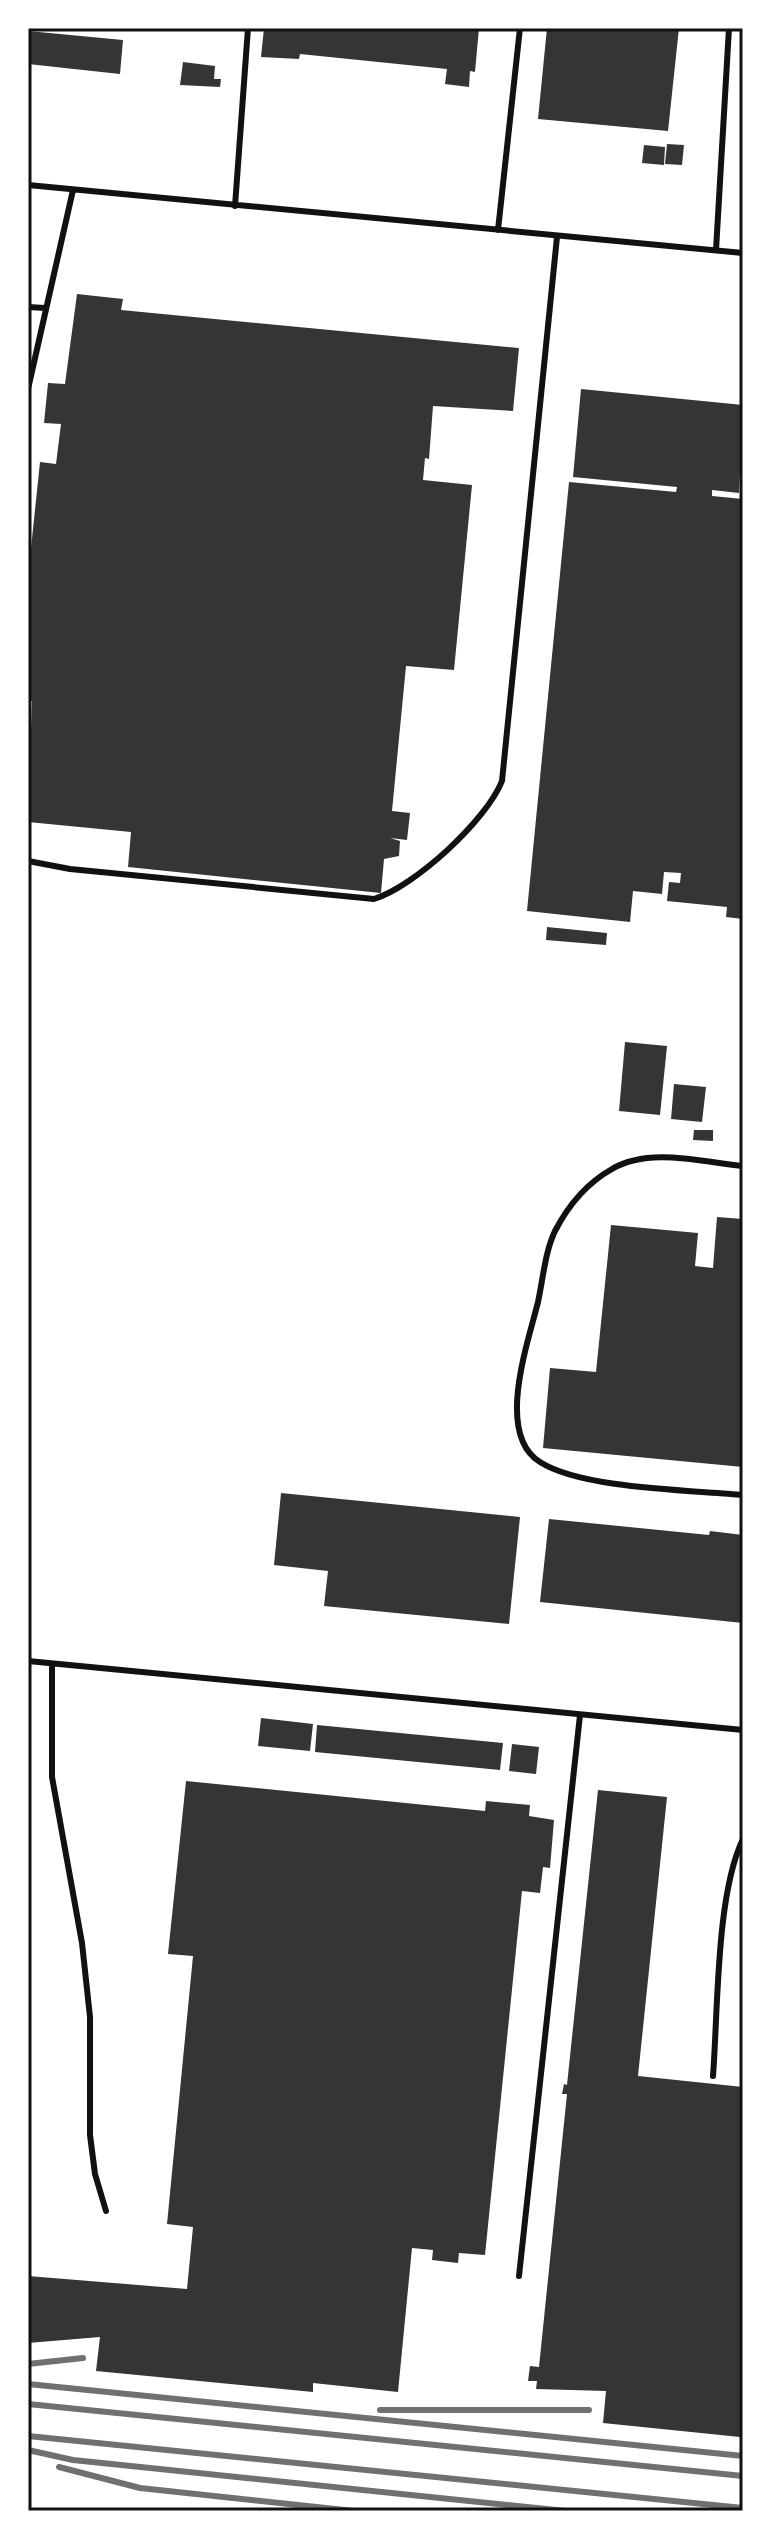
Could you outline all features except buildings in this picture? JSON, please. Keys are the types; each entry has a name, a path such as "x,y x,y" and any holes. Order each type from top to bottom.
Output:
{"lane":[{"path":"235,206 248,28"},
{"path":"498,230 520,28"},
{"path":"716,250 729,28"},
{"path":"28,185 743,253"},
{"path":"28,389 73,190"},
{"path":"28,861 70,869 374,899 398,888 467,833 489,808 502,781 557,237"},
{"path":"28,307 45,308"},
{"path":"743,1166 653,1158 630,1160 593,1182 566,1210 553,1235 516,1393 518,1423 524,1446 538,1461 588,1479 743,1495"},
{"path":"28,1661 743,1730"},
{"path":"52,1664 52,1777 82,1943 90,2017 90,2135 95,2174 106,2211"},
{"path":"519,2276 580,1715"},
{"path":"713,2076 727,1901 733,1859 743,1839"}],"railway":[{"path":"28,2364 83,2358"},
{"path":"28,2384 743,2456"},
{"path":"28,2404 743,2476"},
{"path":"380,2410 589,2410"},
{"path":"28,2436 743,2508"},
{"path":"28,2450 73,2460 566,2511"},
{"path":"59,2467 140,2488 354,2511"}]}
